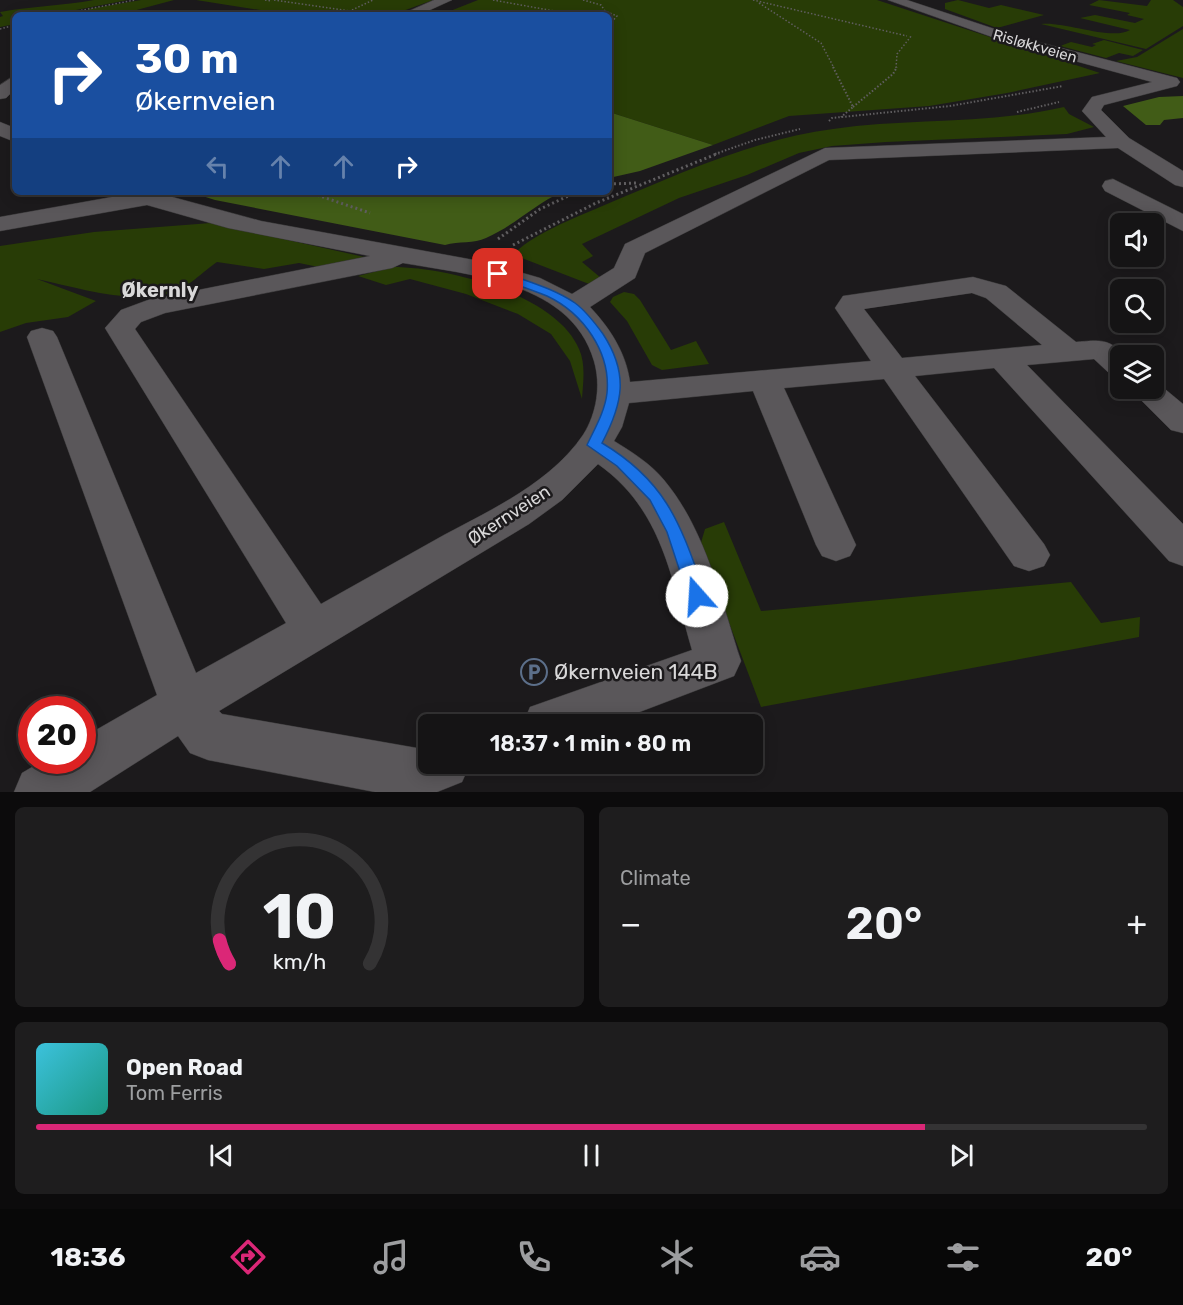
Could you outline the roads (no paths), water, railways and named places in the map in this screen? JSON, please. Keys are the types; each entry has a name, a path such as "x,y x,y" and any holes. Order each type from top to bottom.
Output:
{"street":[{"path":"415,12 446,0"},
{"name":"Risløkkveien","path":"900,2 922,0"},
{"name":"Risløkkveien","path":"900,2 1014,40 1177,84"},
{"path":"0,94 12,83"},
{"path":"1177,84 1098,101 1091,111 1122,142 1183,180"},
{"path":"572,306 626,272 634,249 825,154 1122,142"},
{"path":"1113,186 1183,224"},
{"path":"0,224 140,195"},
{"name":"Økernveien","path":"41,792 184,705 549,492 594,445 607,420 614,394 614,370 605,347 591,325 572,306 551,294 498,274 249,225 140,195"},
{"path":"314,630 120,328 131,316 158,306 411,256"},
{"path":"1029,555 849,308 853,302 973,285 986,287 996,292 1069,352"},
{"path":"42,337 184,705 208,736 418,774"},
{"path":"614,394 1101,349 1110,357"},
{"path":"1002,358 1183,550"},
{"path":"764,380 836,545"},
{"path":"1157,399 1183,422"},
{"path":"575,714 718,661 675,532 656,496 622,462 594,445"}],"place":[{"name":"Økernveien 144B","path":"534,672"}],"district":[{"name":"Økernly","path":"160,290"}]}
